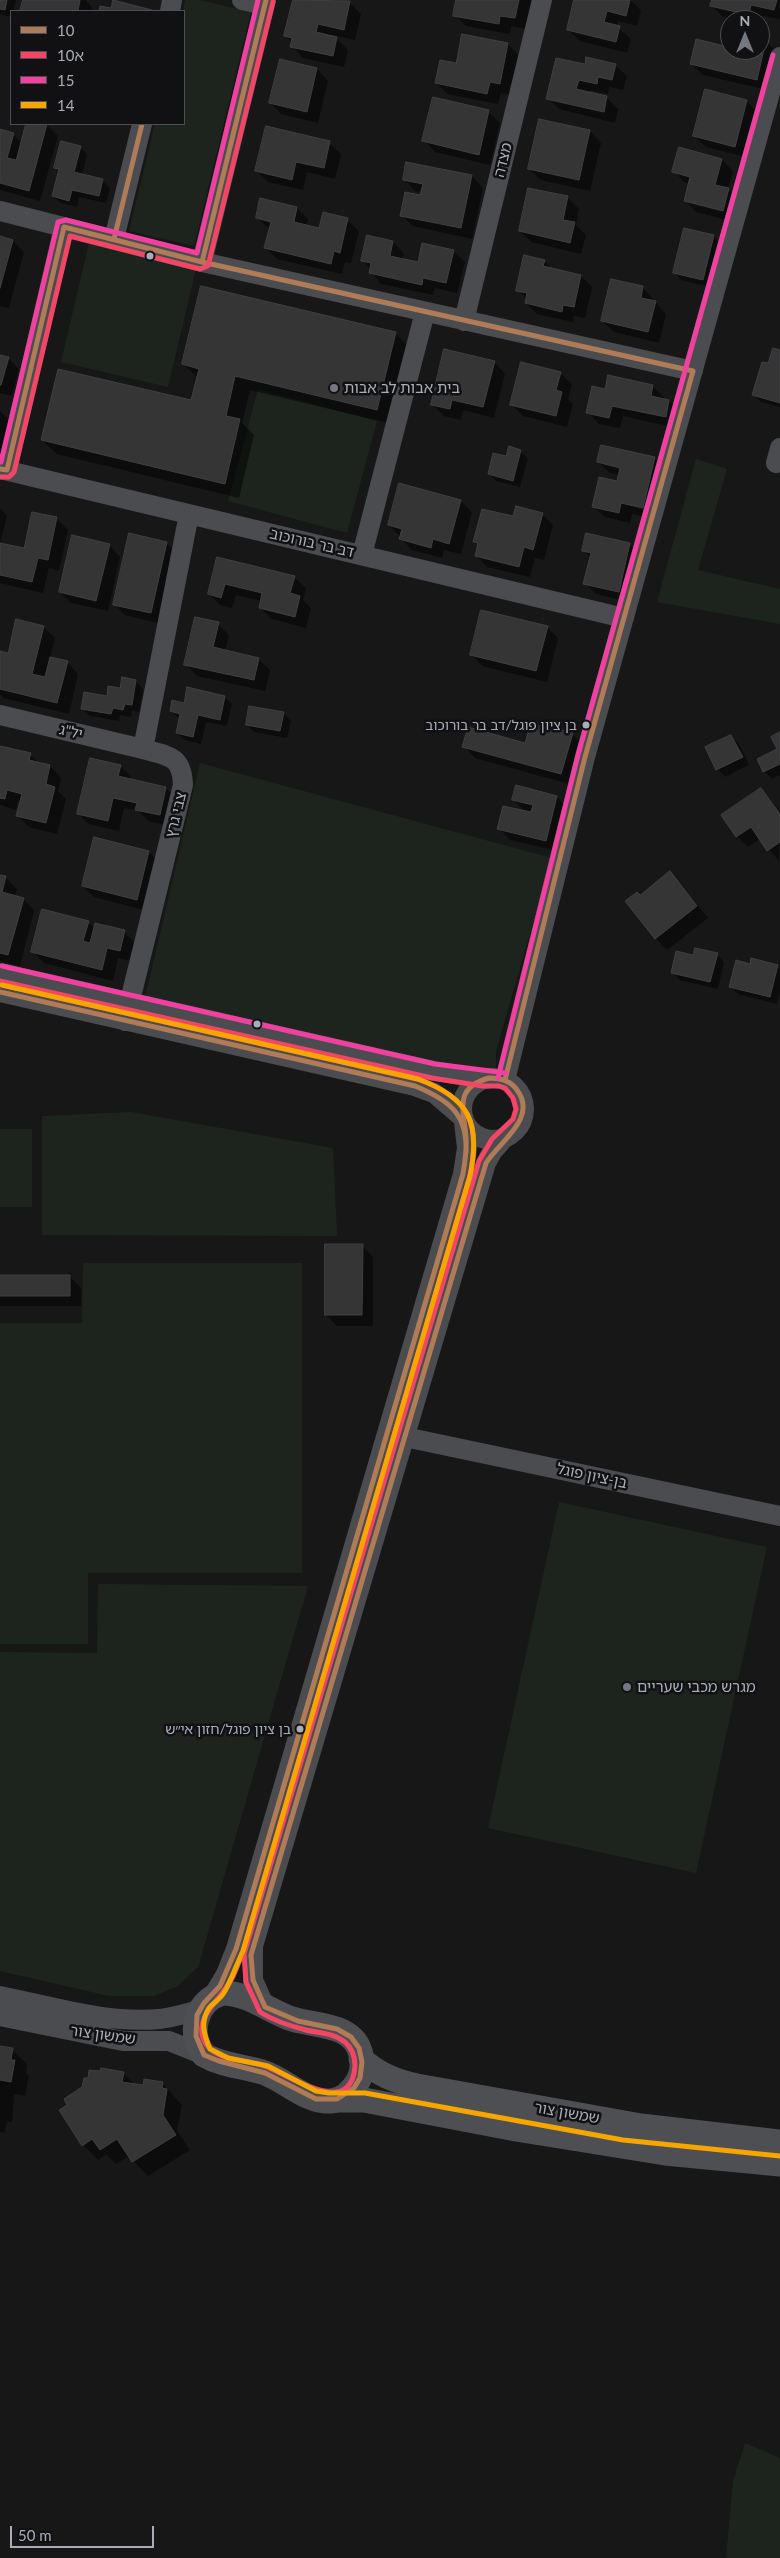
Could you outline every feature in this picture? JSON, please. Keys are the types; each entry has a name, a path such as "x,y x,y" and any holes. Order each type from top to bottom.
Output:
{"main road":[{"path":"204,2054 195,2034 206,2003 222,1993 236,1994 296,2020 344,2032 358,2046 361,2070 356,2084 348,2094 335,2100"},
{"name":"שמשון צור","path":"204,2054 217,2062 265,2073 313,2098 364,2100 516,2129 665,2153 780,2164"},
{"name":"שמשון צור","path":"361,2059 381,2075 398,2082 417,2086 641,2126 780,2142"}],"street":[{"path":"202,262 265,3 242,0"},
{"name":"מצדה","path":"464,321 542,0"},
{"path":"505,1080 585,757 780,57"},
{"path":"114,239 142,125"},
{"path":"0,211 202,262 692,371"},
{"path":"3,470 64,227"},
{"path":"362,555 425,312"},
{"name":"דב בר בורוכוב","path":"3,470 624,618"},
{"path":"143,749 189,514"},
{"name":"יל\"ג","path":"0,716 143,749"},
{"name":"צבי גרץ","path":"128,1012 183,785 182,771 177,762 170,757 143,749"},
{"path":"0,973 128,1012 415,1086 434,1093 463,1119 471,1131 481,1138 493,1140 505,1137"},
{"path":"0,992 128,1012 434,1071 484,1079 495,1077 505,1080 520,1094 524,1109 517,1128 505,1137 492,1152 486,1163 253,1946 253,1980 265,2007"},
{"path":"206,2003 226,1974 236,1949 463,1174 467,1148 461,1106 466,1091 484,1079"},
{"name":"בן-ציון פוגל","path":"405,1437 780,1516"},
{"name":"שמשון צור","path":"0,1996 90,2014 134,2020 164,2018 206,2003"},
{"name":"שמשון צור","path":"0,2016 113,2039 169,2041 204,2054"}],"shaded area":[{"path":"185,0 200,0 251,12 194,246 129,231 155,125 185,125 185,10 183,10"},
{"path":"89,243 196,269 168,387 61,362"},
{"path":"258,389 377,421 347,533 228,501"},
{"path":"696,459 727,469 698,570 780,589 780,624 657,602"},
{"path":"200,763 552,858 496,1051 496,1070 477,1077 145,998"},
{"path":"131,1112 333,1148 337,1236 42,1235 42,1116"},
{"path":"0,1129 32,1129 32,1207 0,1207"},
{"path":"83,1263 302,1263 302,1573 88,1573 88,1644 0,1644 0,1323 82,1323"},
{"name":"מגרש מכבי שעריים","path":"559,1502 767,1547 696,1873 488,1828"},
{"path":"98,1584 308,1586 198,1967 178,1986 154,1996 109,1996 0,1971 0,1652 97,1653"},
{"path":"745,2443 780,2458 780,2558 726,2558 733,2481"}],"building":[{"path":"0,0 7,0 5,10 0,9"},
{"path":"23,0 80,0 78,10 20,10"},
{"path":"113,0 152,10 99,10 100,6 111,8"},
{"path":"293,0 350,1 344,30 318,24 316,32 337,37 333,56 290,47 292,38 284,36"},
{"path":"456,0 519,0 515,18 500,16 499,24 453,16"},
{"path":"574,0 630,0 626,16 607,11 604,22 620,26 616,42 567,30"},
{"path":"712,0 777,0 774,10 751,5 750,10 727,10 710,6"},
{"path":"462,34 508,43 500,84 490,82 487,94 435,83 440,60 456,63"},
{"path":"696,39 720,45 720,60 762,60 757,80 690,64"},
{"path":"586,57 616,64 612,80 598,77 597,84 579,80 576,89 607,96 604,112 546,99 556,58 585,64"},
{"path":"280,59 317,68 307,112 269,103"},
{"path":"705,89 747,100 735,147 693,136"},
{"path":"433,97 489,110 479,155 422,141"},
{"path":"539,119 590,130 579,180 528,169"},
{"path":"26,125 47,125 29,191 0,183 0,129 14,133 7,158 16,160"},
{"path":"266,126 330,141 324,168 296,162 292,180 255,171"},
{"path":"61,141 81,146 74,172 103,179 99,196 72,190 69,201 52,196 59,169 54,168"},
{"path":"679,147 722,159 715,185 729,188 723,211 684,201 690,177 672,172"},
{"path":"406,162 472,175 461,228 400,216 405,192 420,195 423,184 403,180"},
{"path":"528,188 568,196 563,220 575,222 570,243 519,231"},
{"path":"260,198 297,207 294,222 319,228 323,212 348,218 340,253 334,251 331,264 264,248 271,222 256,218"},
{"path":"684,228 714,235 703,280 673,273"},
{"path":"367,235 393,241 390,256 418,262 422,243 454,250 446,283 423,278 422,285 369,273 371,263 361,261"},
{"path":"0,236 13,240 0,288"},
{"path":"524,255 545,260 543,266 581,275 574,307 563,305 562,312 525,303 527,293 516,291"},
{"path":"611,279 643,286 641,298 656,301 648,332 601,321"},
{"name":"בית אבות לב אבות","path":"201,286 396,332 377,410 235,376 226,416 240,419 225,484 41,440 58,369 191,400 199,369 182,364"},
{"path":"773,348 780,350 780,403 752,395 762,362 768,363"},
{"path":"444,349 495,361 483,407 452,400 450,409 431,405"},
{"path":"0,355 9,357 1,385 0,385"},
{"path":"521,362 561,372 556,390 562,392 556,416 510,405"},
{"path":"608,375 653,385 651,396 669,400 666,417 612,406 609,418 586,413 592,386 605,389"},
{"path":"601,445 655,457 643,508 621,503 619,513 592,507 599,477 617,481 620,468 597,462"},
{"path":"509,446 521,450 513,481 488,474 493,453 506,456"},
{"path":"399,483 461,500 449,544 433,539 431,548 399,539 402,529 388,525"},
{"path":"516,506 543,513 533,550 524,547 519,567 475,556 478,543 473,542 482,509 513,516"},
{"path":"32,512 57,517 48,560 38,558 32,582 0,575 0,543 24,548"},
{"path":"129,533 167,542 151,613 113,605"},
{"path":"586,533 630,543 619,592 583,584 591,553 582,551"},
{"path":"72,535 110,544 96,601 59,592"},
{"path":"217,557 295,576 290,593 300,596 295,617 259,608 262,593 225,584 221,598 208,594"},
{"path":"481,610 548,626 536,671 470,655"},
{"path":"195,617 219,622 213,647 259,658 254,680 184,665"},
{"path":"16,619 44,626 32,674 45,677 50,657 68,661 57,703 0,689 0,651 8,653"},
{"path":"122,677 136,680 132,705 125,704 123,710 113,708 111,714 81,709 84,692 107,696 108,686 120,688"},
{"path":"187,687 225,696 220,720 198,715 193,737 176,733 180,714 170,711 172,700 184,703"},
{"path":"249,706 284,712 280,731 246,725"},
{"path":"531,721 573,733 561,774 462,747 468,727 525,743"},
{"path":"780,732 780,764 763,772 757,759 777,749 771,737"},
{"path":"731,735 743,757 716,770 705,747"},
{"path":"0,746 31,753 29,760 50,765 46,784 55,787 46,823 16,816 22,794 7,790 5,799 0,798"},
{"path":"90,758 121,765 118,776 166,787 160,815 135,810 137,803 113,798 108,821 77,814"},
{"path":"516,785 557,796 546,841 497,829 503,806 531,812 533,805 512,800"},
{"path":"761,788 780,814 780,842 767,851 751,827 736,837 721,815"},
{"path":"94,837 149,851 137,900 82,886"},
{"path":"670,871 697,906 655,939 625,901 637,892 640,895"},
{"path":"0,875 6,876 2,892 24,898 8,955 0,953"},
{"path":"42,909 89,921 83,941 90,943 95,923 125,930 120,951 107,948 102,970 31,952"},
{"path":"695,948 718,953 710,982 671,973 676,951 693,955"},
{"path":"751,958 778,965 770,997 729,987 736,960 750,964"},
{"path":"325,1244 363,1244 362,1315 325,1315"},
{"path":"0,1275 70,1275 70,1296 0,1296"},
{"path":"0,2046 13,2048 11,2060 15,2060 11,2082 0,2080"},
{"path":"101,2068 124,2072 122,2082 143,2085 144,2079 163,2082 162,2088 167,2089 163,2115 176,2135 132,2162 117,2139 100,2150 92,2139 82,2146 59,2110 67,2105 64,2099 82,2087 84,2078 88,2078 89,2070 100,2071"}],"transit line":[{"name":"15","path":"1,462 58,222 66,220 197,253 258,0"},
{"name":"10","path":"202,262 266,0"},
{"name":"10א","path":"0,477 9,477 14,472 70,236 200,269 208,266 273,2"},
{"name":"15","path":"498,1078 578,755 773,55"},
{"name":"10","path":"114,239 142,125"},
{"name":"10","path":"0,469 7,470 64,227 202,262 693,371 585,757 505,1080"},
{"name":"15","path":"2,966 435,1064 506,1073"},
{"name":"10א","path":"0,981 432,1078 483,1086 499,1086 505,1088 513,1098 516,1109 513,1119 492,1139 479,1161 244,1954 246,1982 260,2012 288,2025 336,2037 350,2047 354,2056 355,2066 351,2082 342,2090 330,2092 316,2089 262,2065 220,2055 207,2046 202,2030 210,2008 230,1982 243,1951 470,1176 474,1141 472,1127 467,1114 449,1094 417,1079 2,985"},
{"name":"14","path":"2,985 418,1079 436,1086 450,1095 468,1115 472,1127 474,1141 470,1176 243,1951 225,1991 206,2013 204,2023 205,2034 210,2049 228,2058 268,2066 316,2091 365,2093 623,2140 780,2156"},
{"name":"10","path":"0,992 415,1086 438,1097 454,1110 464,1128 466,1153"},
{"name":"10","path":"489,1078 512,1084 522,1100 523,1110 515,1129 486,1163 251,1955 253,1980 265,2007 298,2021 337,2029 351,2037 359,2048 362,2062 360,2078 354,2088 337,2099 316,2099 265,2073 219,2061 204,2055 196,2036 197,2015 204,2003 220,1986 236,1949 463,1174 466,1147 463,1109 465,1094 478,1082 489,1078"}],"place":[{"name":"בית אבות לב אבות","path":"334,388"},
{"name":"בן ציון פוגל/דב בר בורוכוב","path":"586,725"},
{"name":"מגרש מכבי שעריים","path":"627,1687"},
{"name":"בן ציון פוגל/חזון אי״ש","path":"300,1729"}]}
